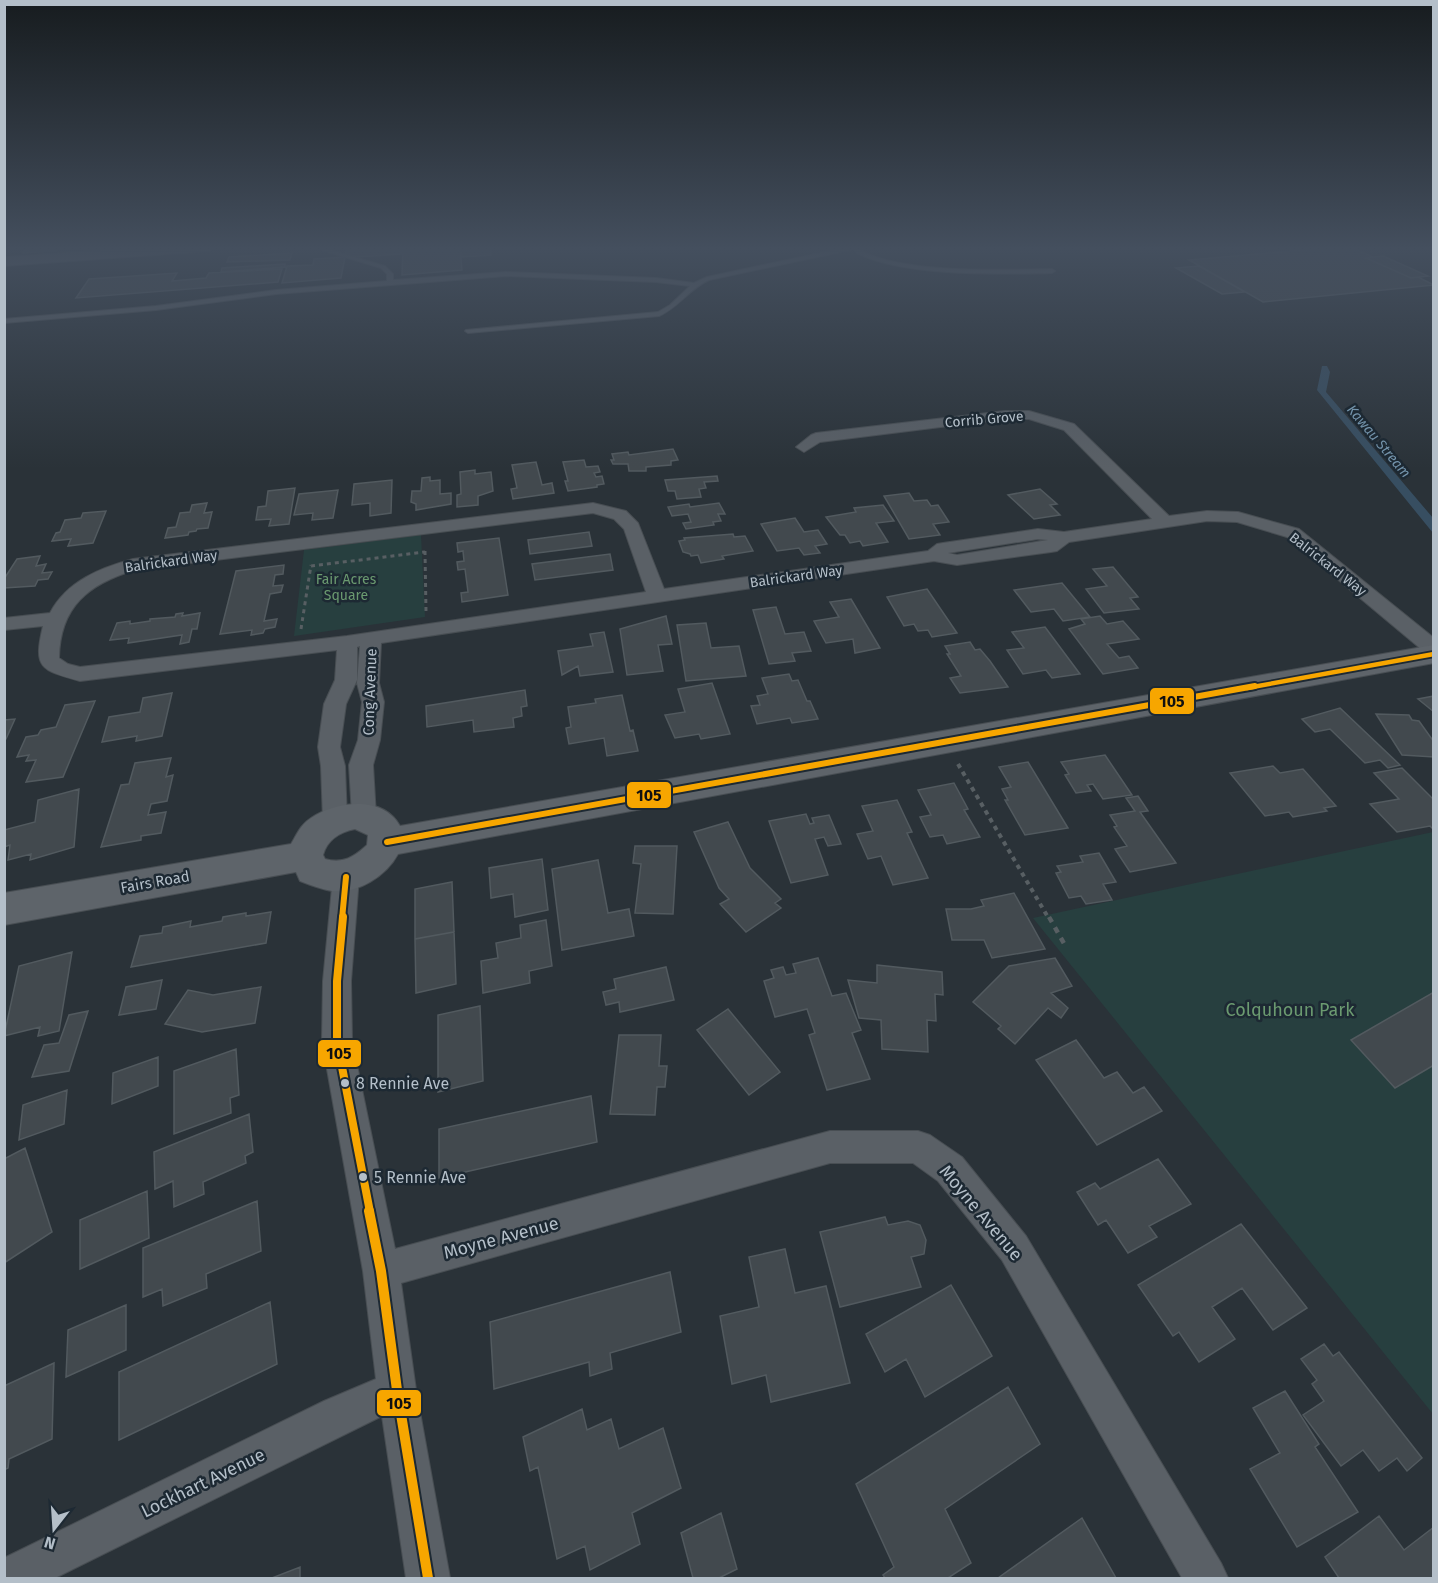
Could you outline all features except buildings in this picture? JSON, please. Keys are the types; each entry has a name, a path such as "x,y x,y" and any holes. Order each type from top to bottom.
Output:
{"street":[{"name":"Corrib Grove","path":"804,447 816,438 1005,415 1035,417 1068,428 1165,522"},
{"name":"Balrickard Way","path":"657,596 632,527 620,515 593,508 133,565 108,571 68,598 56,618 48,643 49,661 61,669 80,674 347,642 934,556 943,548 1038,534 1064,537 1207,516 1238,517 1293,533 1434,652"},
{"path":"4,624 56,618"},
{"name":"Cong Avenue","path":"362,826 361,765 369,740 373,702 368,684 371,638"},
{"name":"Cong Avenue","path":"347,642 346,680 335,704 329,747 333,766 362,826"},
{"path":"362,826 384,849 374,863 346,876 334,878 313,871 305,856 310,839 317,831 945,740 1434,652"},
{"name":"Fairs Road","path":"4,909 305,856"},
{"path":"346,876 337,981 337,1041 381,1271 397,1390 428,1578"},
{"name":"Moyne Avenue","path":"381,1271 830,1148 918,1147 950,1169 1014,1248 1206,1578"},
{"name":"Lockhart Avenue","path":"10,1578 338,1415 397,1390"}],"lane":[{"path":"468,331 582,321"}],"path":[{"path":"425,542 426,612"},
{"path":"310,566 425,552"},
{"path":"301,629 312,555"},
{"path":"945,740 1066,947"}],"green space":[{"name":"Fair Acres Square","path":"421,535 425,617 294,636 304,550"},
{"name":"Colquhoun Park","path":"1433,832 1433,1414 1033,918"}],"water":[{"path":"1322,366 1327,366 1330,372 1326,392 1433,518 1433,533 1317,390"}],"transit line":[{"name":"105","path":"387,842 1434,654"},
{"name":"105","path":"346,877 337,981 337,1041 381,1271 397,1390 428,1578"}],"place":[{"name":"8 Rennie Ave","path":"345,1083"},
{"name":"5 Rennie Ave","path":"363,1177"}],"water label":[{"name":"Kawau Stream","path":"1379,441"}]}
